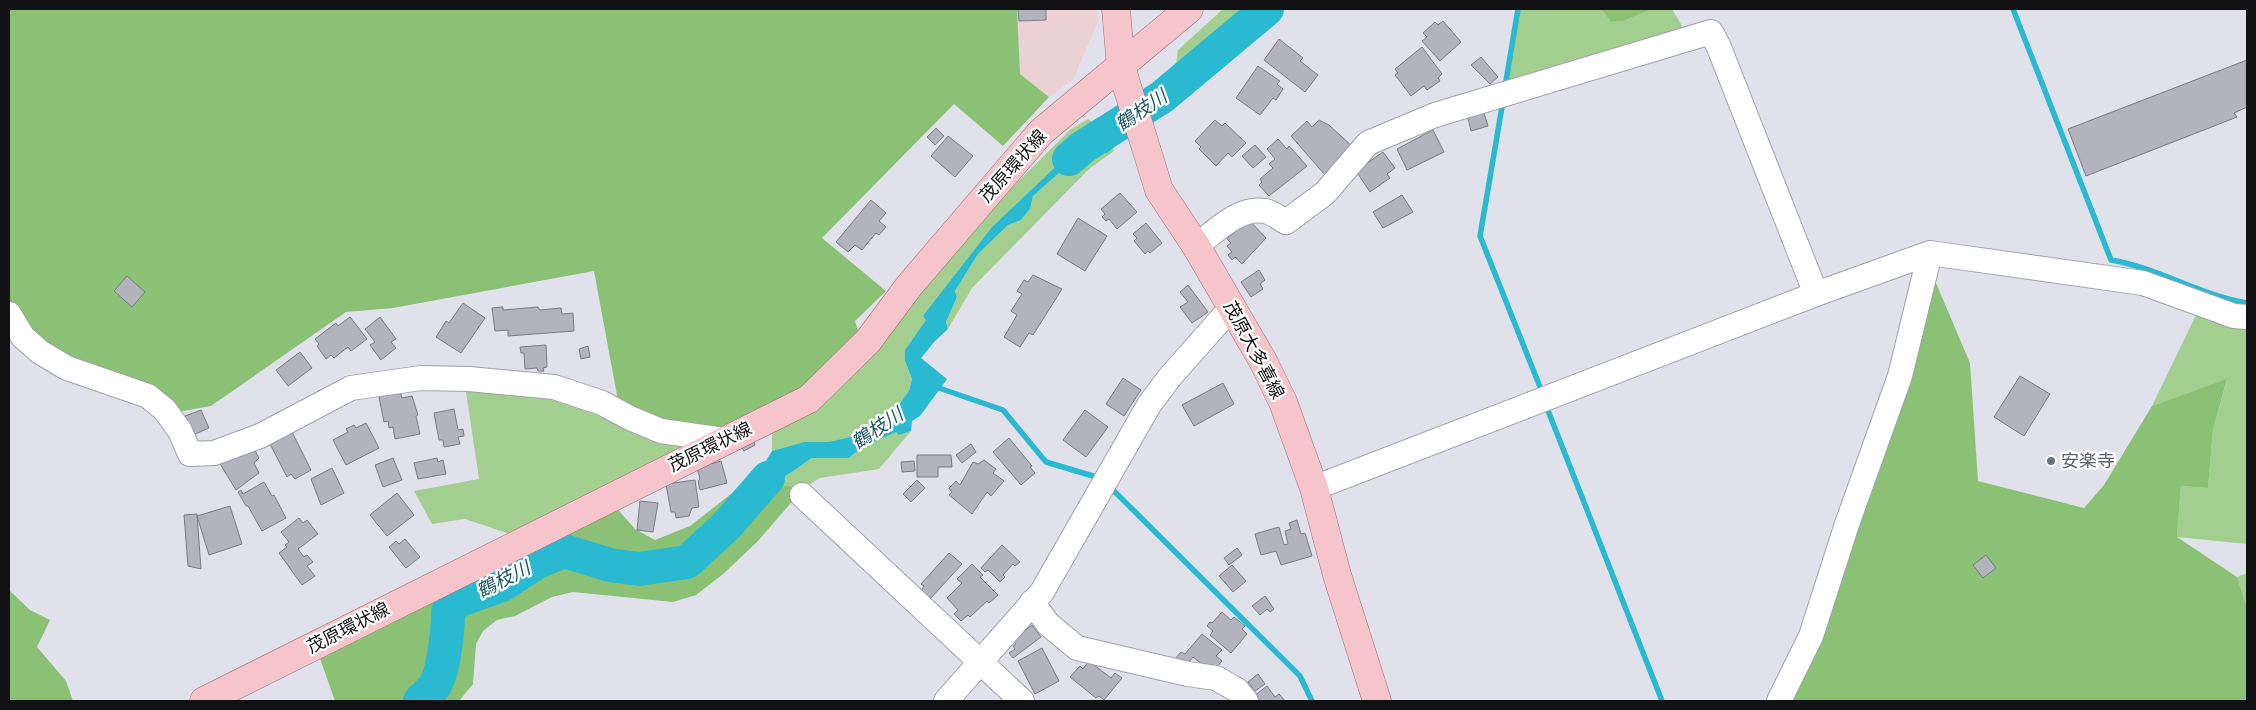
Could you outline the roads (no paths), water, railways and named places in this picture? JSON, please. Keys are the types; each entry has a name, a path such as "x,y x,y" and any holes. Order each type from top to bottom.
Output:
{"main road":[{"name":"茂原大多喜線","path":"1116,9 1124,78 1158,190 1196,246 1263,362 1282,402 1314,488 1337,575 1377,701"},
{"name":"茂原環状線","path":"204,701 808,399 868,341 909,286 1042,132 1124,78 1189,9"}],"street":[{"path":"1196,246 1238,214 1266,211 1286,222 1325,194 1368,143 1376,139 1435,115 1711,32 1718,45 1816,294"},
{"path":"1779,701 1811,636 1847,524 1900,376 1930,253"},
{"path":"1314,488 1816,294 1930,253 2143,283 2234,316 2247,318"},
{"path":"946,701 1042,592 1149,405 1169,378 1223,317 1233,310"},
{"path":"9,314 23,337 40,352 67,368 148,396 166,410 180,431 190,454 214,453 260,436 351,388 421,378 469,379 554,387 602,403 630,418 662,431 724,440"},
{"path":"802,495 1022,701"},
{"path":"1032,602 1048,624 1077,648 1188,674 1216,678 1237,690 1246,701"}],"water":[{"path":"1098,126 1109,136 1113,148 1106,154 1101,149 1088,149 1033,196 1030,209 1021,220 1008,225 978,254 955,291 957,297 946,322 948,329 921,358 947,379 920,416 912,421 911,431 899,435 896,432 862,447 849,458 812,458 774,484 741,515 735,511 772,451 804,442 828,442 851,437 871,429 900,403 909,391 912,379 905,361 905,350 926,320 923,316 992,227"}],"waterway":[{"name":"鶴枝川","path":"1069,159 1083,147 1162,97 1267,9"},
{"path":"1505,87 1518,9"},
{"path":"2013,9 2111,260 2145,269 2213,294 2247,303"},
{"path":"1503,101 1480,236 1542,392"},
{"path":"936,387 1003,410 1046,462 1093,476"},
{"path":"1547,408 1662,701"},
{"name":"鶴枝川","path":"420,701 433,688 439,677 445,649 448,612 457,601 502,585 537,562 564,551 610,565 639,569 687,562 726,526 768,478"},
{"path":"1110,487 1300,676 1312,701"}],"place":[{"name":"安楽寺","path":"2051,461"}]}
